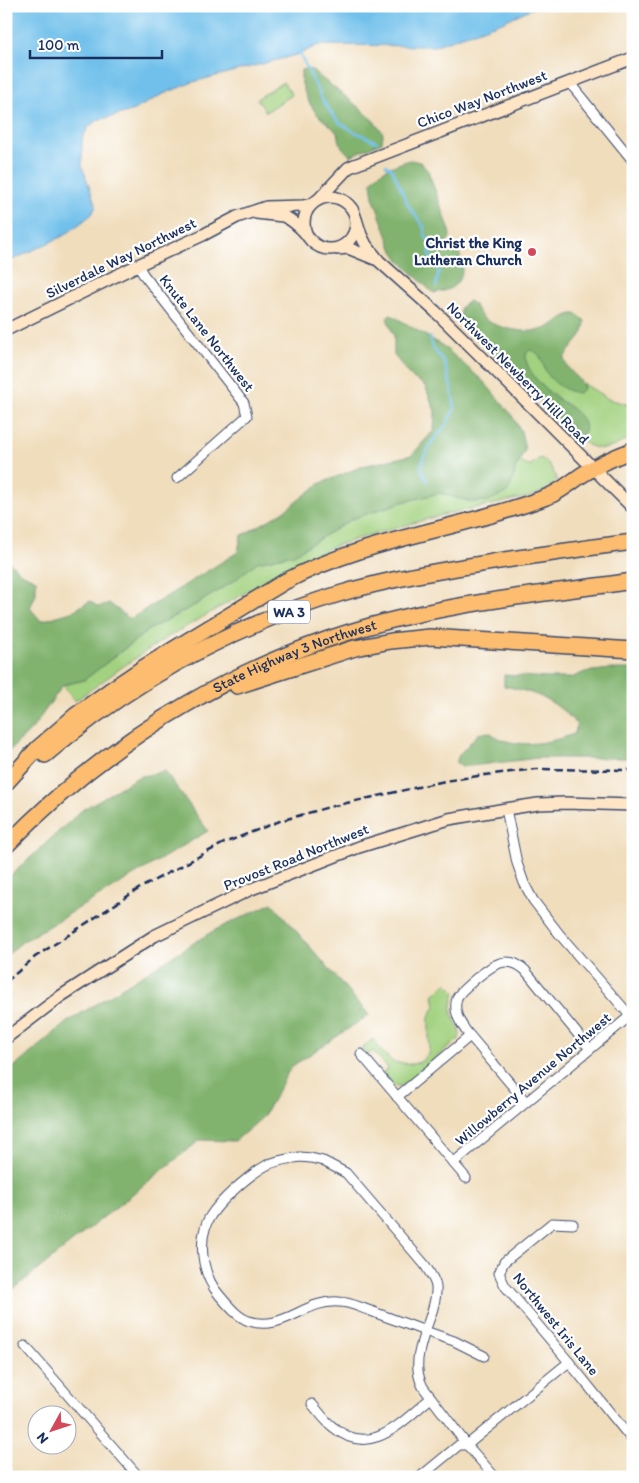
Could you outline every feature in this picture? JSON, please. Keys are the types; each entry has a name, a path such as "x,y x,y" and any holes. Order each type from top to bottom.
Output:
{"highway":[{"path":"6,783 37,749 76,715 109,691 196,635 284,582 308,570 350,554 549,496 593,469 633,450"},
{"name":"WA 3","path":"6,788 79,727 140,684 196,652 260,623 342,593 408,576 633,542"},
{"name":"State Highway 3 Northwest","path":"6,846 44,809 90,769 135,737 190,702 285,656 380,623 447,608 633,581"},
{"path":"190,702 355,648 391,641 452,637 633,650"}],"main road":[{"name":"Chico Way Northwest","path":"315,202 326,193 348,168 633,58"},
{"path":"344,172 342,190 345,199 350,206 356,219 356,227 352,238 344,246 334,250 326,250 311,242 306,235 304,218 307,210 315,202 328,197 344,201 350,206"},
{"name":"Silverdale Way Northwest","path":"6,330 138,265 203,236 231,220 266,207 303,206 315,202"},
{"name":"Silverdale Way Northwest","path":"249,213 284,216 297,224 306,235"},
{"name":"Northwest Newberry Hill Road","path":"356,219 366,245 379,261 489,364 633,508"},
{"name":"Northwest Newberry Hill Road","path":"334,250 348,248 379,261"},
{"name":"Provost Road Northwest","path":"6,1038 61,996 154,936 248,890 368,844 449,818 506,808 565,803 633,805"}],"street":[{"path":"569,82 633,161"},
{"name":"Knute Lane Northwest","path":"138,265 143,274 244,403 247,416 177,478"},
{"path":"506,808 516,863 533,900 631,1018"},
{"path":"526,1102 459,1021 456,1015 458,997 464,989 491,967 500,963 512,963 521,967 590,1049"},
{"name":"Willowberry Avenue Northwest","path":"453,1163 590,1049 631,1018"},
{"path":"397,1097 470,1036"},
{"path":"360,1054 466,1178"},
{"path":"484,1356 454,1341 425,1331 352,1304 339,1302 322,1303 309,1307 285,1320 269,1324 248,1321 232,1310 217,1293 207,1275 203,1258 202,1240 206,1224 215,1209 227,1196 243,1182 268,1165 287,1159 311,1158 334,1166 346,1173 432,1276 436,1287 432,1312 425,1331 419,1350 417,1370 419,1379 431,1398 495,1477"},
{"name":"Northwest Iris Lane","path":"573,1224 552,1223 504,1262 499,1273 505,1286 633,1441"},
{"path":"25,1346 139,1477"},
{"path":"420,1477 459,1446 468,1445 569,1362"},
{"path":"312,1404 334,1428 351,1438 372,1440 386,1433 431,1398"}],"green space":[{"path":"301,70 312,70 372,119 383,134 382,142 350,156 341,145 335,130 317,114 307,99 301,76"},
{"path":"283,82 292,95 266,112 257,99"},
{"path":"410,160 420,162 428,171 449,228 450,237 445,246 449,250 457,250 462,260 462,271 458,281 454,286 443,291 433,293 400,261 393,251 373,197 371,182 379,174 388,168"},
{"path":"469,301 483,318 513,330 542,330 565,316 572,314 578,315 585,321 583,332 564,358 568,368 582,383 584,388 579,393 562,388 555,382 546,372 537,353 529,350 526,355 528,366 535,378 548,392 578,414 584,426 584,433 580,435 575,434 470,332 460,314 461,307"},
{"path":"390,314 443,346 484,382 511,414 521,431 525,450 515,469 508,492 488,501 471,502 440,493 402,502 352,519 294,554 257,562 235,580 197,604 150,629 84,680 63,685 32,729 6,754 6,559 21,573 36,580 36,594 30,608 41,621 71,612 90,601 98,607 109,603 130,619 238,552 241,536 283,512 319,484 363,466 412,455 434,430 435,411 425,386 410,376 394,355 394,336 387,318"},
{"path":"529,349 533,350 542,359 545,369 584,388 583,383 608,399 633,406 633,437 609,448 593,447 584,442 575,434 580,435 561,401 549,392 531,372 526,360 526,354"},
{"path":"540,458 548,464 557,479 551,486 541,492 528,497 442,515 332,547 301,561 166,638 75,701 63,685 84,680 150,629 197,604 235,580 257,562 294,554 352,519 402,502 440,493 471,502 513,480 515,469 520,461 530,466"},
{"path":"633,669 633,758 538,758 462,767 456,763 459,755 478,734 489,732 498,738 527,744 556,740 574,734 577,725 561,709 544,698 526,691 504,686 504,675 571,678 585,672"},
{"path":"165,771 208,831 22,942 6,956 6,880 82,810 138,777"},
{"path":"272,903 369,1015 291,1067 263,1117 235,1141 200,1140 6,1295 6,1074 67,1022 213,931"},
{"path":"447,983 455,991 452,1012 460,1032 459,1039 405,1084 395,1086 382,1074 388,1068 373,1051 367,1056 361,1049 373,1039 383,1053 393,1062 412,1064 420,1062 427,1056 429,1050 429,1017 435,1006 433,995"}],"water":[{"path":"6,6 537,6 502,22 434,46 318,45 300,54 193,82 161,95 134,110 100,119 89,126 82,138 82,166 96,206 92,214 65,235 6,263"},
{"path":"633,1096 633,1135 628,1126 627,1116"}],"waterway":[{"path":"300,54 323,101 334,117 355,132 377,142"},
{"path":"386,165 392,169 408,205 424,227 425,235 430,243 430,257 439,271 436,286"},
{"path":"427,481 421,469 423,458 431,443 446,425 455,408 444,362 433,348 430,337"},
{"path":"631,674 633,686"},
{"path":"633,709 631,717 633,721"}],"railway":[{"path":"6,982 35,957 140,888 224,843 280,821 329,807 445,781 485,775 536,769 633,770"}],"place":[{"name":"Christ the King Lutheran Church","path":"532,252"}]}
